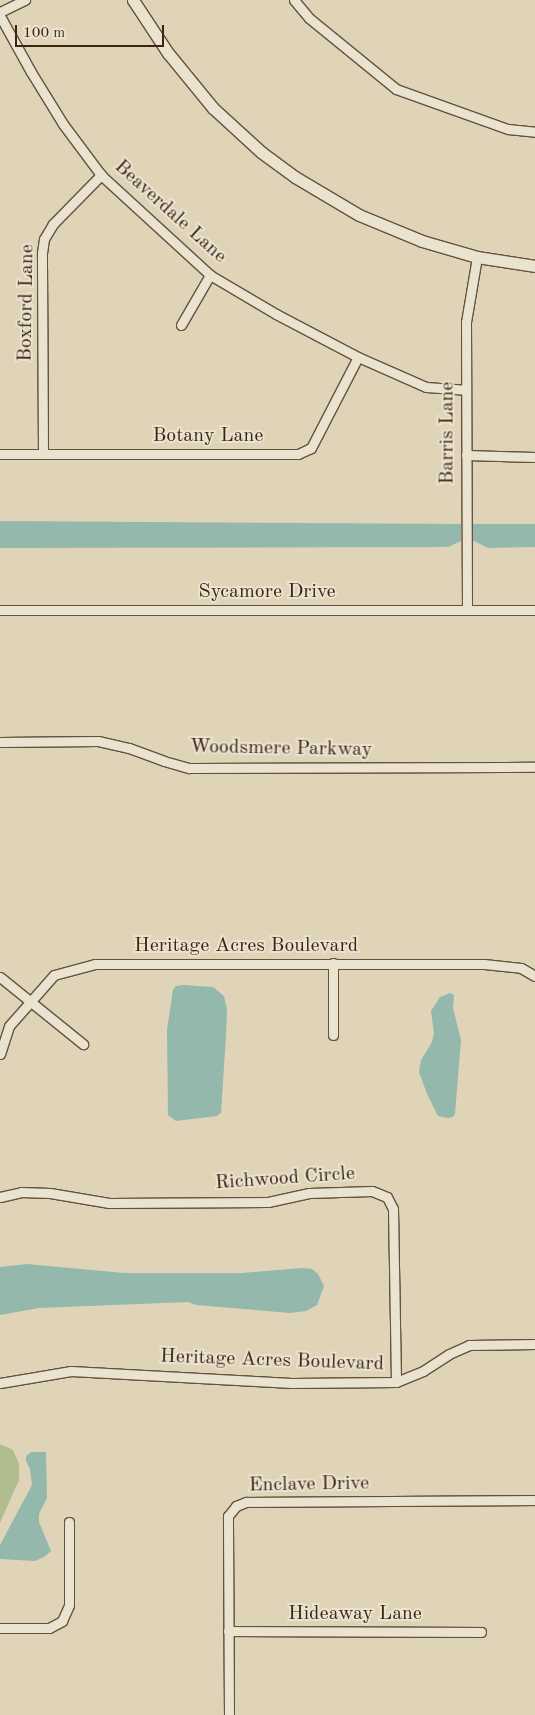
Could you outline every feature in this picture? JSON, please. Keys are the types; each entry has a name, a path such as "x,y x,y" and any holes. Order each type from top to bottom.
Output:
{"street":[{"path":"0,12 25,0"},
{"path":"134,0 144,18 185,76 213,108 261,152 295,177 359,215 422,242 477,257 535,266"},
{"path":"294,0 309,18 396,89 508,129 535,132"},
{"name":"Beaverdale Lane","path":"0,16 30,72 63,124 102,175 210,275 276,314 358,356 426,387 465,390"},
{"name":"Boxford Lane","path":"44,453 42,254 44,239 53,224 102,175"},
{"name":"Barris Lane","path":"467,609 466,322 477,257"},
{"path":"181,325 210,275"},
{"name":"Botany Lane","path":"0,454 298,454 311,448 358,356"},
{"path":"466,455 535,457"},
{"name":"Sycamore Drive","path":"0,610 535,610"},
{"name":"Woodsmere Parkway","path":"0,742 98,741 129,748 164,762 190,768 535,767"},
{"path":"333,962 333,1035"},
{"name":"Heritage Acres Boulevard","path":"0,1054 9,1026 54,975 95,964 333,962 484,964 521,968 535,976"},
{"path":"0,977 83,1044"},
{"name":"Richwood Circle","path":"0,1197 31,1192 50,1193 109,1203 268,1202 308,1193 372,1191 386,1197 393,1209 396,1382"},
{"name":"Heritage Acres Boulevard","path":"0,1383 72,1371 292,1383 396,1382 423,1371 449,1354 469,1345 535,1344"},
{"name":"Enclave Drive","path":"229,1715 228,1516 236,1506 246,1502 535,1500"},
{"path":"0,1628 50,1628 62,1621 69,1605 69,1522"},
{"name":"Hideaway Lane","path":"228,1631 481,1632"}],"green space":[{"path":"0,1444 13,1450 19,1464 19,1480 0,1523"}],"water":[{"path":"0,521 461,524 461,541 448,547 0,548"},
{"path":"471,524 535,524 535,547 488,548 472,540"},
{"path":"176,986 213,987 224,996 227,1010 226,1035 221,1113 217,1116 176,1121 168,1115 167,1030 173,990"},
{"path":"450,993 454,995 453,1008 461,1040 455,1114 453,1117 448,1118 438,1116 419,1072 421,1060 432,1042 434,1033 431,1011 440,997"},
{"path":"27,1264 124,1273 242,1273 302,1268 312,1269 318,1274 324,1286 317,1305 306,1311 290,1313 196,1305 188,1302 39,1308 0,1315 0,1267"},
{"path":"31,1452 46,1452 47,1498 39,1514 39,1522 51,1551 35,1561 0,1559 0,1545 32,1485 30,1469 26,1461 26,1456"}]}
